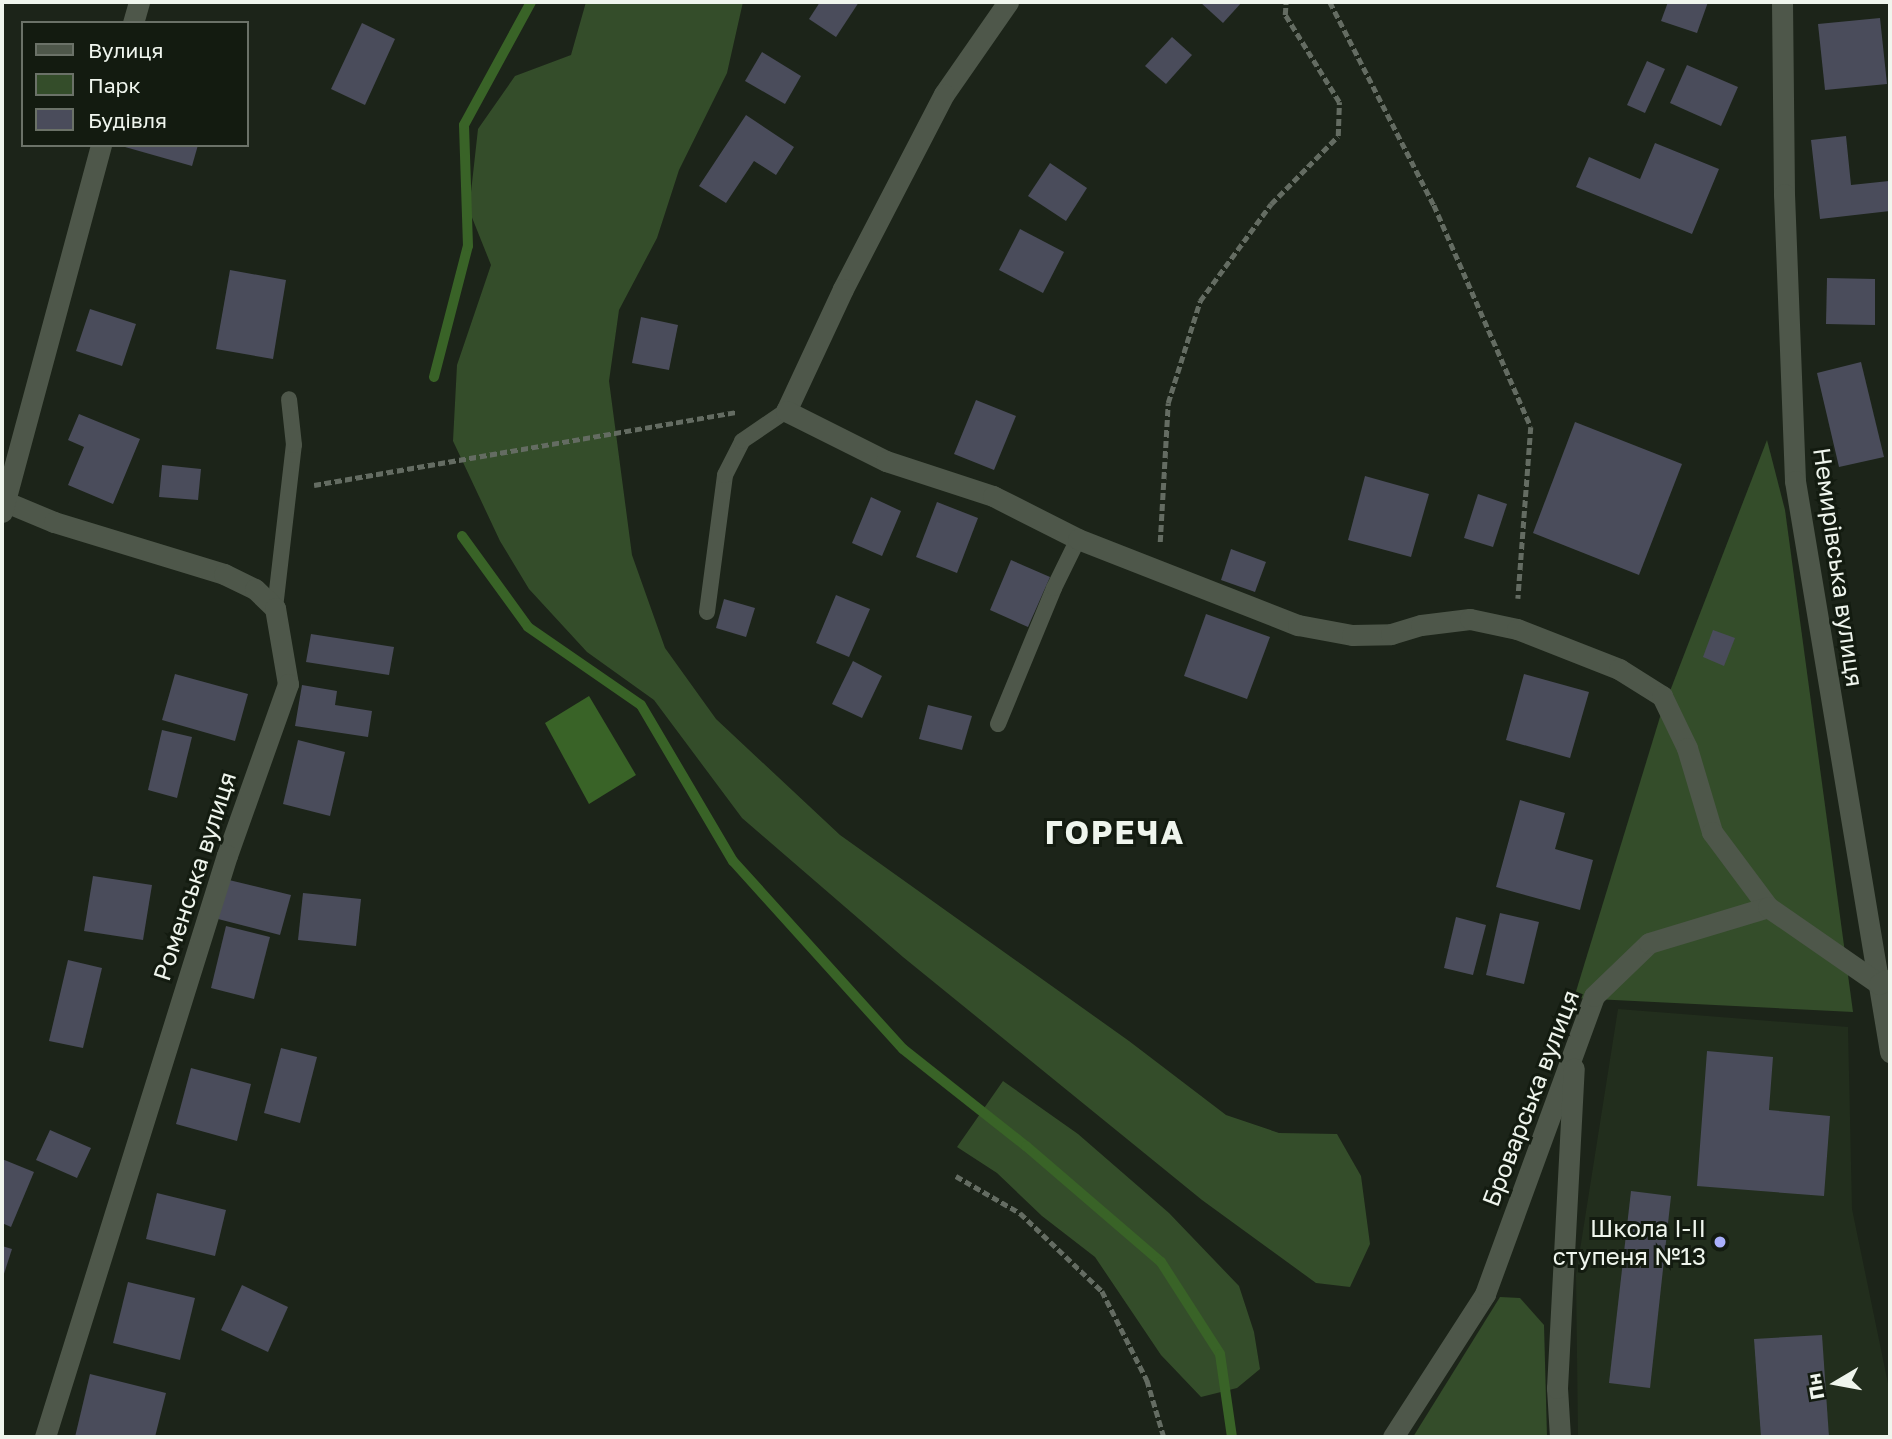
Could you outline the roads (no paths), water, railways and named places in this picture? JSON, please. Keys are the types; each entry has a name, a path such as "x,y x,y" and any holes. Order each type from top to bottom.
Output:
{"street":[{"path":"134,21 139,2"},
{"path":"1008,2 944,94 843,289 786,411 886,461 993,496 1078,540 1298,625 1352,635 1391,634 1422,625 1470,619 1517,629 1619,669 1662,696 1687,748 1712,832 1768,907 1884,981"},
{"name":"Немирівська вулиця","path":"1782,2 1784,194 1796,481 1884,981 1890,1052"},
{"path":"100,147 4,507 224,575 254,589 275,608"},
{"name":"Роменська вулиця","path":"45,1437 227,855 288,684 275,608"},
{"name":"Броварська вулиця","path":"1393,1437 1485,1294 1594,996 1649,943 1768,907"},
{"path":"1560,1437 1557,1388 1575,1045"}],"lane":[{"path":"275,608 286,491 295,445 289,399"},
{"path":"707,612 725,475 742,441 786,411"},
{"path":"998,724 1054,588 1078,540"}],"waterway":[{"path":"434,377 468,246 464,125 531,2"},
{"path":"462,536 528,627 641,705 733,861 903,1049 1026,1146 1161,1262 1220,1354 1232,1437"}],"place":[{"name":"Школа I-II ступеня №13","path":"1720,1242"}],"district":[{"name":"ГОРЕЧА","path":"1115,832"}]}
